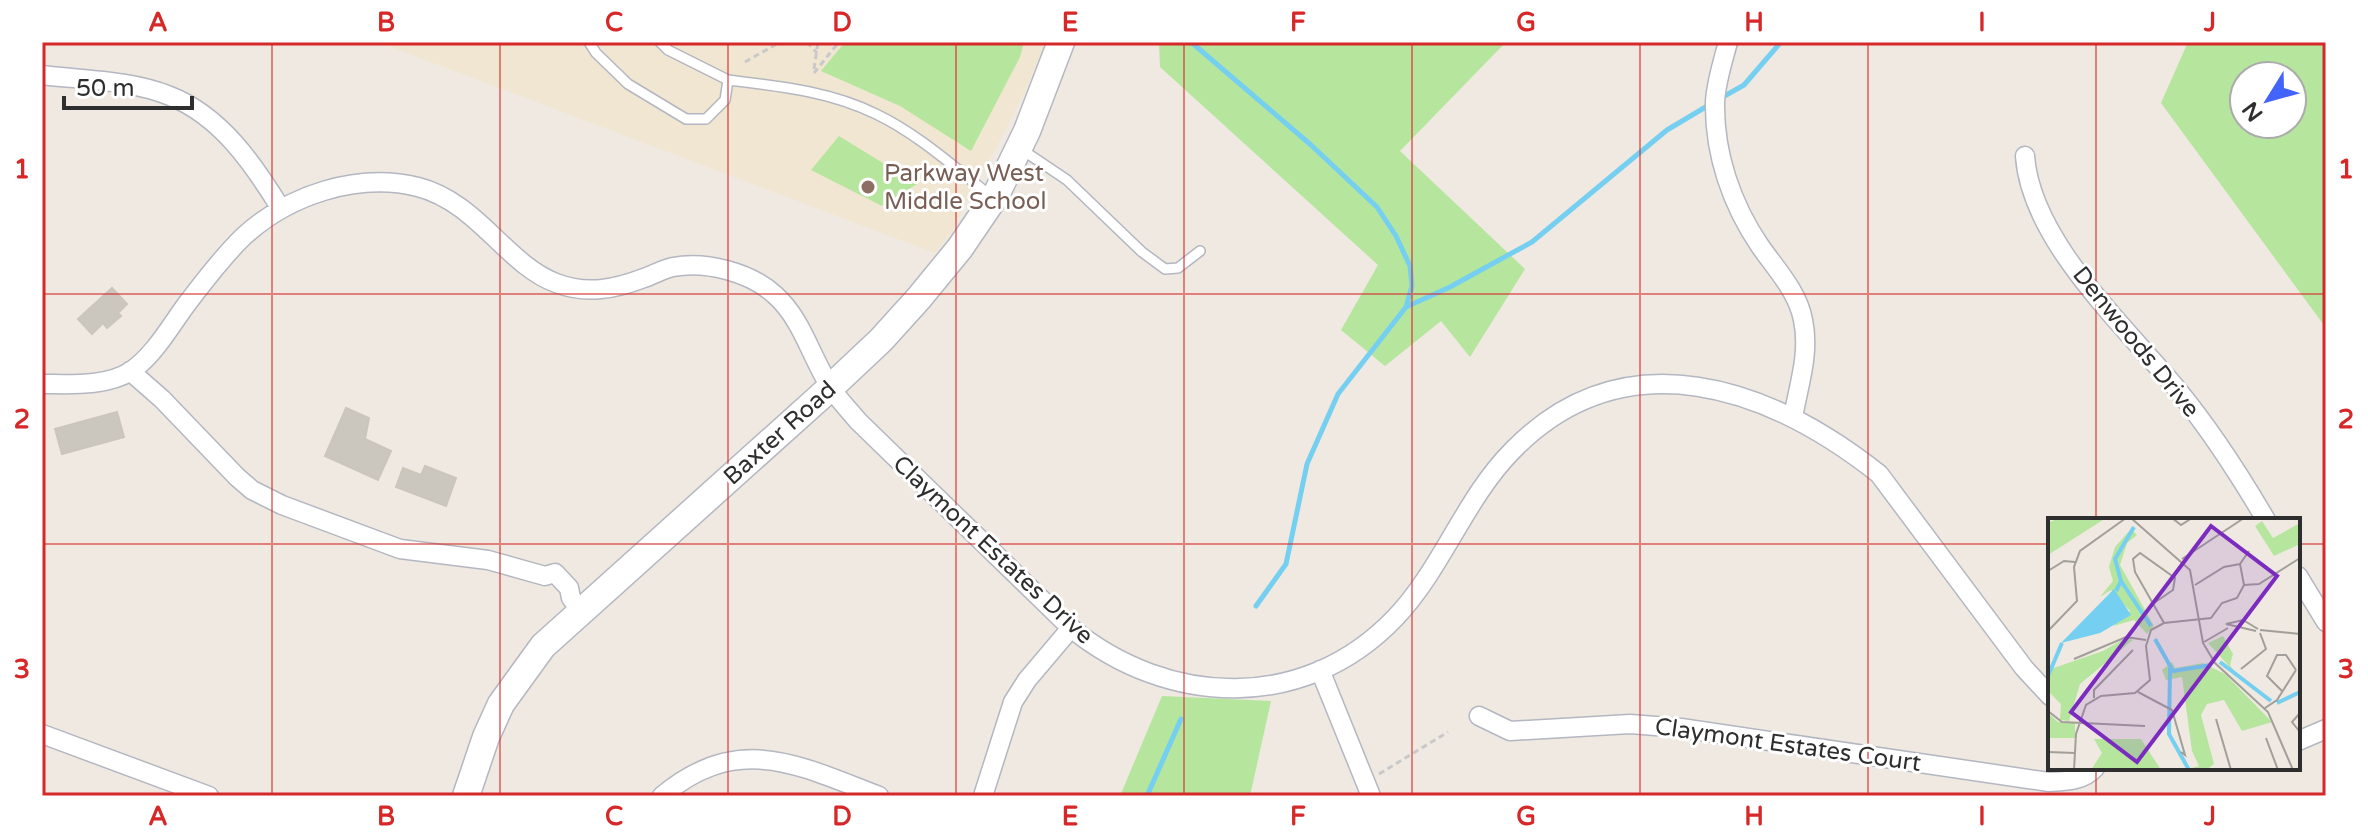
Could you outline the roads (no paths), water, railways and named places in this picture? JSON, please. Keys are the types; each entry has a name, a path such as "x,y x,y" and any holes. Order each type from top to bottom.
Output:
{"main road":[{"name":"Baxter Road","path":"466,796 501,704 576,604 830,388 881,340 960,248 993,198 1018,148 1061,42"}],"street":[{"path":"1728,42 1715,102 1725,175 1737,210 1787,282 1803,317 1807,351 1793,417"},
{"path":"42,75 131,86 171,96 203,115 240,148 281,209"},
{"name":"Denwoods Drive","path":"2025,156 2027,176 2039,209 2065,254 2178,391 2231,463 2265,518"},
{"name":"Claymont Estates Drive","path":"130,371 147,356 210,274 243,238 281,209 337,187 362,183 419,188 452,202 484,225 519,259 554,283 578,289 606,290 672,267 709,267 747,277 774,294 789,311 830,388 895,458 1071,628 1095,648 1118,660 1181,684 1215,689 1252,688 1285,682 1320,670 1362,645 1395,618 1512,450 1560,413 1590,397 1625,388 1679,384 1719,390 1793,417 1850,451 1879,474 2024,668 2048,694"},
{"path":"42,384 87,383 130,371 252,490 282,505 400,549 488,560 545,576 561,597 576,604"},
{"path":"2300,579 2326,622"},
{"path":"983,796 1013,702 1027,680 1071,628"},
{"path":"1320,670 1371,796"},
{"name":"Claymont Estates Court","path":"1479,716 1510,731 1630,724 1681,728 2049,782 2074,781 2093,770"},
{"path":"2300,740 2326,729"},
{"path":"42,734 209,796"},
{"path":"662,796 679,781 702,769 751,758 786,762 879,796"}],"lane":[{"path":"589,42 628,84 686,119 706,119 725,100 728,80"},
{"path":"660,42 668,50 728,80 811,91 877,114 933,150 993,198"},
{"path":"1018,148 1067,180 1142,252 1165,269 1178,268 1200,251"}],"waterway":[{"path":"1191,42 1311,145 1377,207 1396,236 1410,266 1412,286 1406,307 1338,394 1307,464 1286,564 1256,606"},
{"path":"1721,98 1744,85 1781,42"},
{"path":"1406,307 1532,242 1667,130 1709,105"},
{"path":"1147,796 1181,719"}],"place":[{"name":"Parkway West Middle School","path":"868,187"}]}
